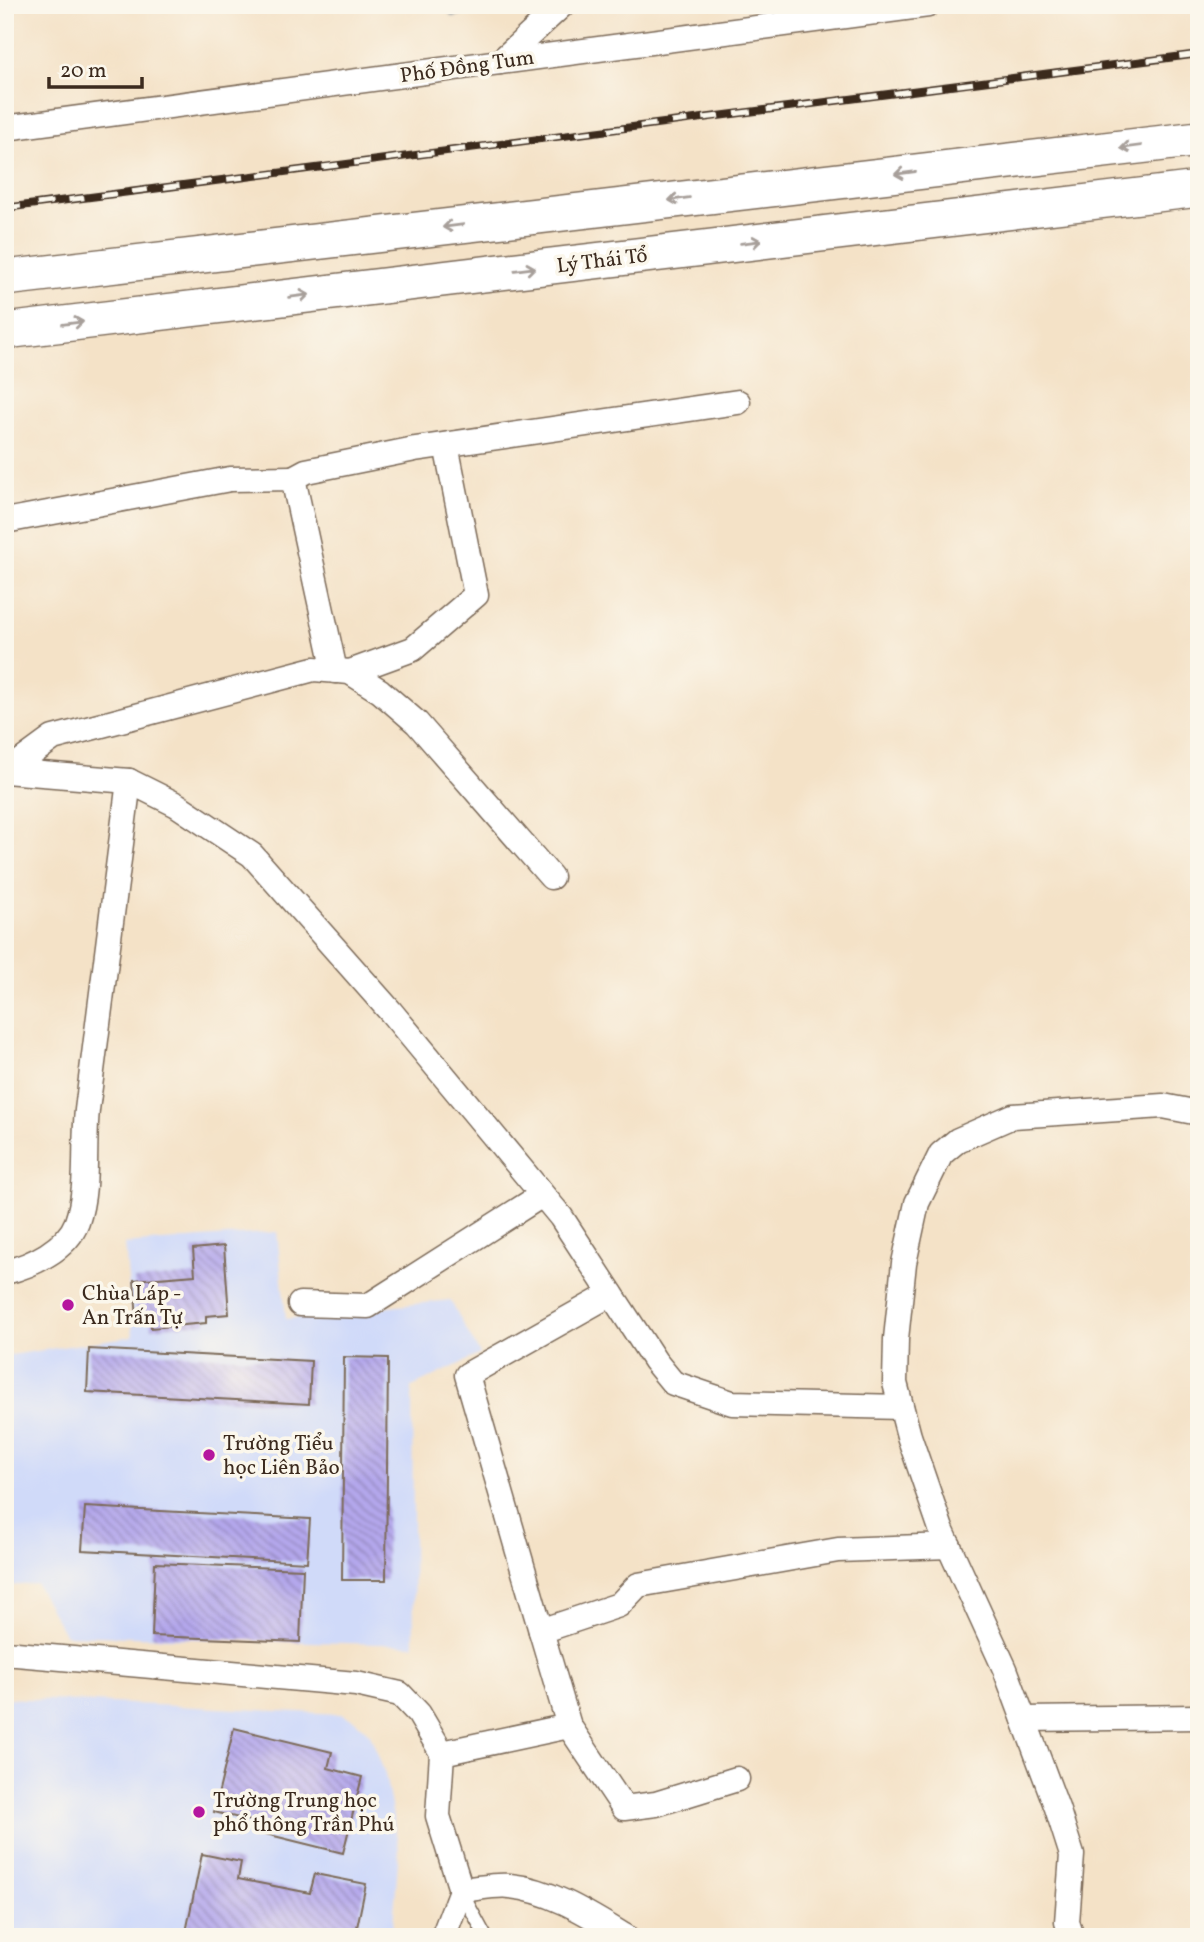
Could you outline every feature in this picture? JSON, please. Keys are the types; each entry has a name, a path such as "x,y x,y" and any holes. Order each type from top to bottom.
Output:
{"main road":[{"path":"5,278 1199,139"},
{"name":"Lý Thái Tổ","path":"5,331 1199,189"}],"street":[{"path":"500,62 562,5"},
{"name":"Phố Đồng Tum","path":"5,128 928,5"},
{"path":"5,521 230,479 293,478 306,471 446,445 738,402"},
{"path":"6,766 53,738 314,669 343,671 412,649 476,595 446,445"},
{"path":"293,478 343,671 380,691 417,723 551,877"},
{"path":"6,766 129,781 177,805 252,855 391,1012 561,1217 673,1383 732,1403 901,1407"},
{"path":"5,1272 29,1266 61,1244 77,1223 83,1182 86,1117 129,781"},
{"path":"1072,1937 1067,1922 1072,1855 1005,1669 949,1546 895,1383 904,1264 917,1203 941,1154 958,1140 1013,1116 1163,1106 1199,1113"},
{"path":"300,1304 368,1306 542,1195"},
{"path":"611,1294 467,1375 569,1726 624,1808 656,1804 737,1779"},
{"path":"541,1631 619,1605 638,1585 838,1550 949,1546"},
{"path":"5,1653 356,1684 400,1694 419,1714 442,1753 438,1816 461,1890 443,1937"},
{"path":"1024,1719 1199,1717"},
{"path":"442,1753 569,1726"},
{"path":"461,1890 509,1885 531,1890 578,1909 626,1937"}],"lane":[{"path":"461,1890 486,1937"}],"shaded area":[{"name":"Trường Tiểu học Liên Bảo","path":"277,1232 286,1319 450,1300 480,1354 412,1387 414,1645 65,1635 36,1584 5,1586 5,1356 133,1336 125,1244"},
{"name":"Trường Trung học phổ thông Trần Phú","path":"5,1698 341,1714 355,1720 370,1734 385,1774 399,1849 392,1937 5,1937"}],"water":[{"path":"446,5 510,5 452,16"}],"building":[{"path":"224,1246 229,1314 206,1316 206,1323 151,1328 150,1318 137,1319 134,1280 195,1275 193,1249"},
{"path":"89,1349 311,1361 309,1404 87,1392"},
{"path":"344,1357 388,1358 386,1580 342,1580"},
{"path":"85,1507 310,1519 307,1562 82,1550"},
{"path":"155,1563 303,1569 300,1642 152,1636"},
{"path":"234,1728 332,1752 328,1768 362,1777 343,1853 266,1834 268,1825 214,1812"},
{"path":"202,1854 241,1862 238,1879 310,1893 315,1874 366,1884 355,1937 185,1937"}],"railway":[{"path":"5,208 1199,54"}],"place":[{"name":"Chùa Láp - An Trấn Tự","path":"68,1305"},
{"name":"Trường Tiểu học Liên Bảo","path":"209,1455"},
{"name":"Trường Trung học phổ thông Trần Phú","path":"199,1812"}]}
